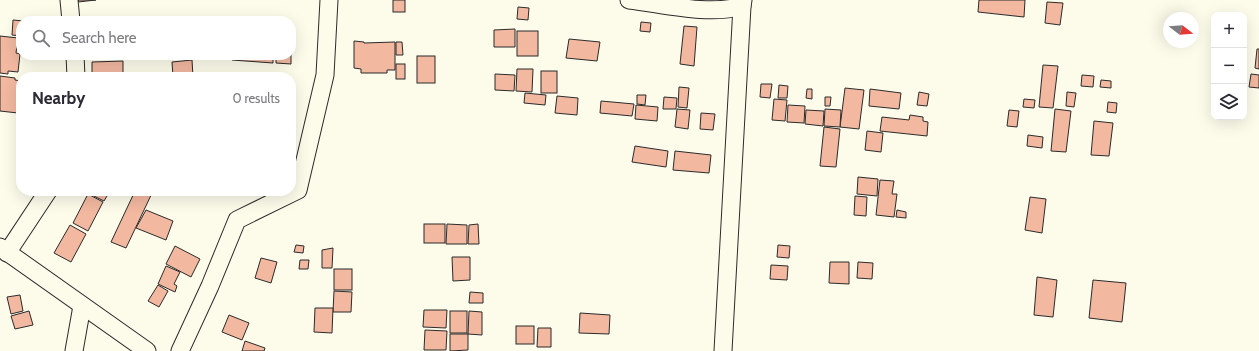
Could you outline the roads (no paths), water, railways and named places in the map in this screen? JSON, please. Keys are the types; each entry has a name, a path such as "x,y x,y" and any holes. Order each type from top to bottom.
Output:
{"street":[{"path":"69,0 71,16"},
{"path":"296,191 298,190 324,75 329,0"},
{"path":"629,0 712,10 731,9 743,3 723,351"},
{"path":"75,60 76,72"},
{"path":"44,196 4,250 147,351"},
{"path":"180,351 210,286 237,220 286,196"},
{"path":"74,351 82,306"}]}
